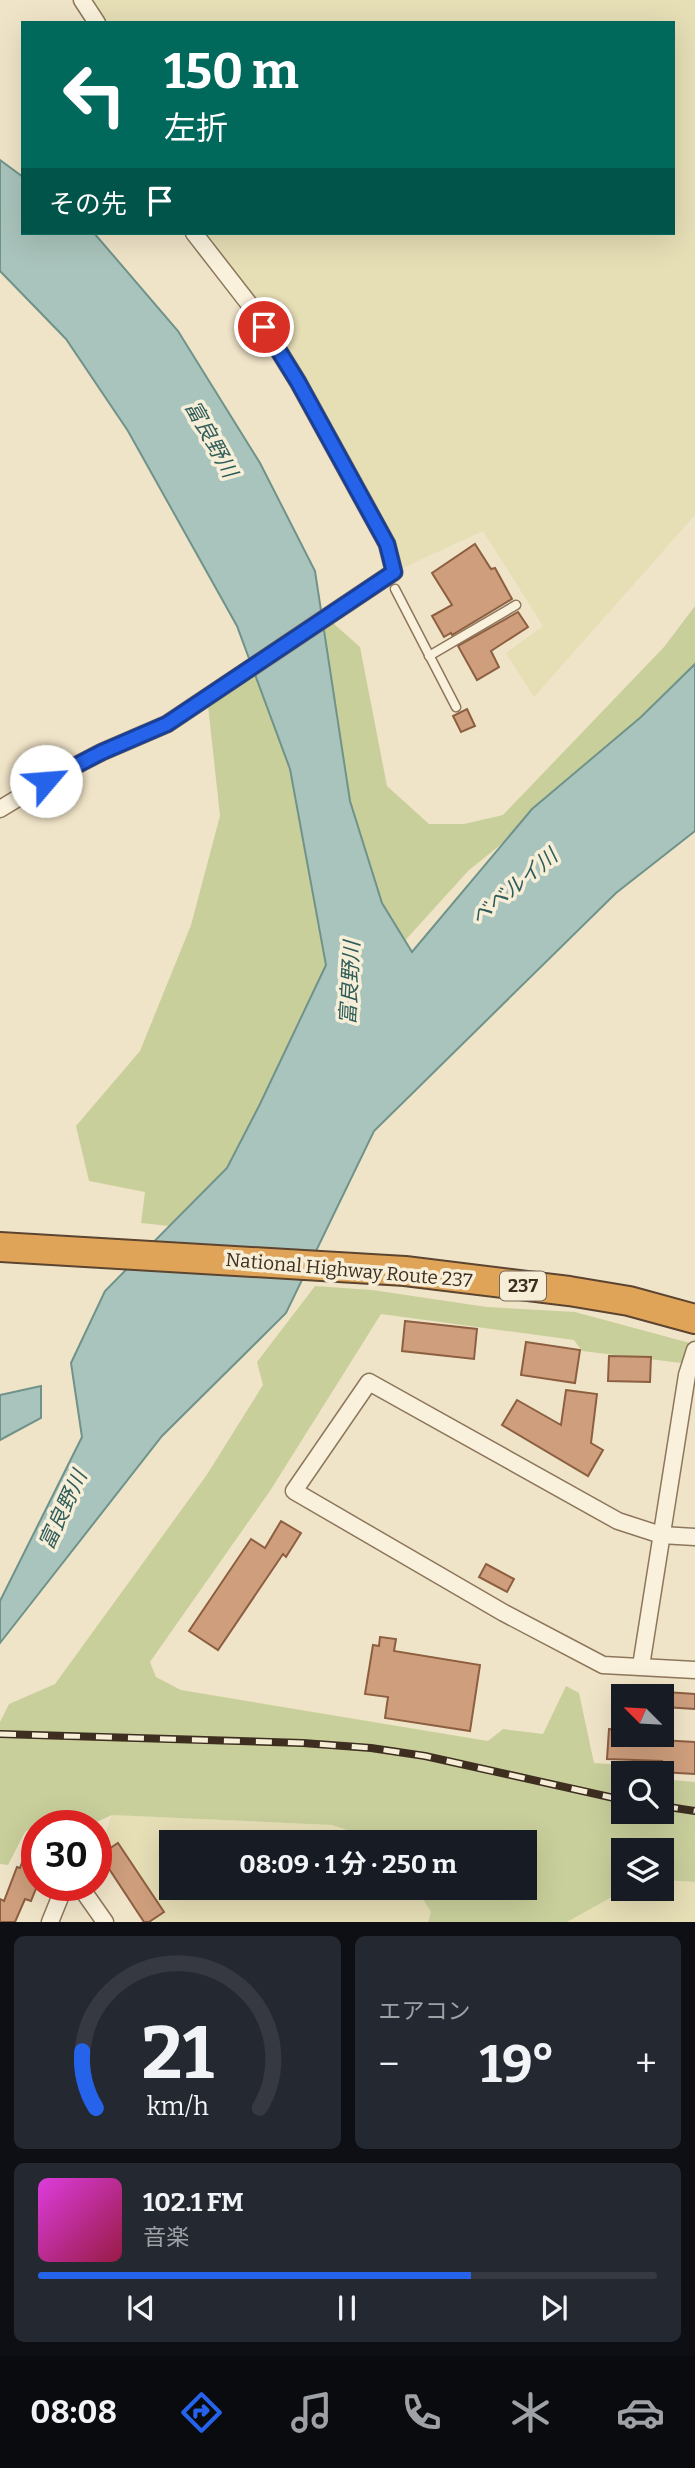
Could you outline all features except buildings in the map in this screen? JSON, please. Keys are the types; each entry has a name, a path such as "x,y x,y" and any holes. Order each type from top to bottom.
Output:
{"highway":[{"name":"National Highway Route 237","path":"0,1247 405,1271 569,1291 629,1301 695,1319"}],"street":[{"path":"82,0 96,21"},
{"path":"0,809 46,781 177,718 387,586 394,572 387,544 298,382 253,309 196,235"},
{"path":"641,1666 687,1375 695,1350"},
{"path":"695,1537 661,1535 618,1521 369,1382 293,1491 493,1607 603,1665 695,1670"},
{"path":"50,1922 59,1901"},
{"path":"90,1901 105,1922"}],"lane":[{"path":"387,586 456,707"},
{"path":"429,656 516,605"}],"shaded area":[{"path":"82,0 695,0 695,515 534,697 506,653 543,626 483,531 394,572 298,382 195,235 675,235 675,21 96,21"},
{"path":"112,1815 332,1825 349,1830 159,1830 159,1900 424,1900 431,1912 428,1922 156,1922 112,1857"},
{"path":"674,1881 695,1882 695,1922 567,1922 611,1897 611,1901 674,1901"}],"green space":[{"path":"695,606 695,693 666,713 469,870 401,945 201,1207 169,1226 141,1223 145,1192 89,1181 76,1126 140,1051 191,925 220,816 207,696 315,607 360,647 387,786 429,824 464,824 503,815 664,647"},
{"path":"315,1286 372,1290 487,1307 575,1312 690,1343 690,1364 582,1351 574,1340 381,1314 270,1491 150,1662 156,1677 181,1690 488,1741 503,1729 543,1734 566,1686 579,1693 594,1763 611,1764 611,1824 674,1824 674,1780 695,1782 695,1882 674,1881 674,1838 611,1838 611,1897 567,1922 428,1922 431,1912 424,1900 537,1900 537,1830 347,1830 332,1825 112,1815 112,1810 21,1810 21,1840 8,1865 0,1864 0,1722 9,1704 55,1684 206,1476 263,1385 257,1362"}],"water":[{"path":"0,160 21,176 21,235 96,235 178,331 260,463 315,571 350,801 382,903 412,952 532,809 641,717 695,664 695,831 616,893 374,1131 286,1313 162,1436 0,1643 0,1601 82,1437 71,1363 105,1291 227,1168 326,965 290,769 237,626 128,431 66,339 0,271"},
{"path":"41,1386 41,1418 0,1440 0,1395"}],"railway":[{"path":"0,1734 303,1743 371,1748 425,1756 611,1797"},
{"path":"674,1808 695,1811"}],"route":[{"path":"46,781 102,752 167,724 394,572 387,544 298,382 264,327"}],"water label":[{"name":"富良野川","path":"211,439"},
{"name":"ベベルイ川","path":"514,887"},
{"name":"富良野川","path":"350,983"},
{"name":"富良野川","path":"63,1510"}]}
